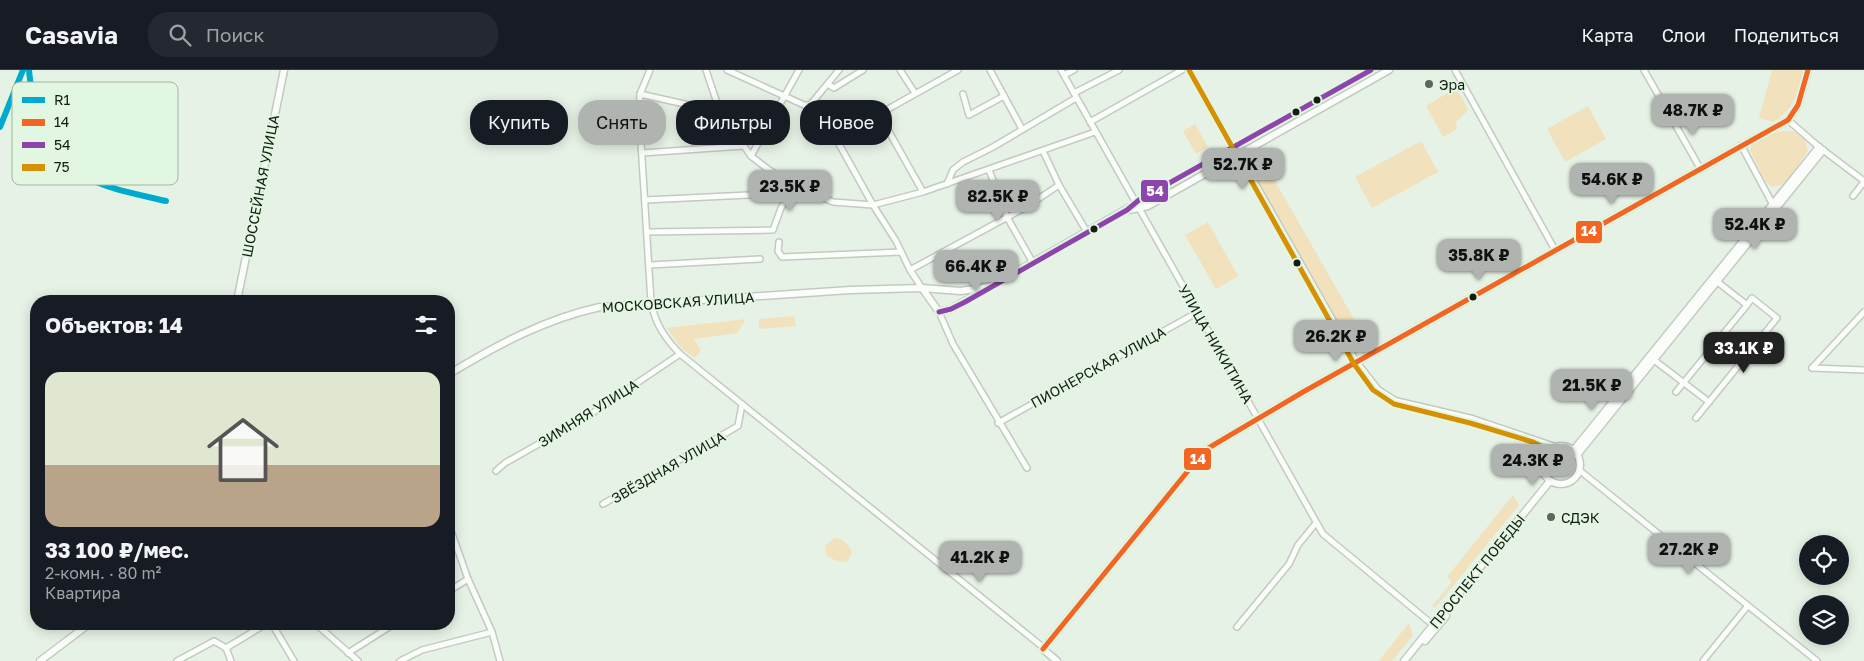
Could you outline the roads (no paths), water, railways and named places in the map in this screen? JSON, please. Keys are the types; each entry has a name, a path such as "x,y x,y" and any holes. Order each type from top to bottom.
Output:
{"main road":[{"name":"ШОССЕЙНАЯ УЛИЦА","path":"238,295 284,70"},
{"path":"1139,208 1233,148 1371,70"},
{"path":"1139,208 1148,206 1168,196 1389,70"},
{"path":"1059,661 1045,649 1205,450 1788,120 1798,105 1808,70"},
{"path":"1356,365 1415,329 1700,168 1742,147"},
{"path":"1233,148 1356,365 1373,390 1394,404 1470,423 1552,448 1568,447 1575,453 1578,471 1566,483 1552,482 1546,477 1542,460 1552,448"},
{"path":"1575,453 1821,148"},
{"name":"МОСКОВСКАЯ УЛИЦА","path":"939,312 951,309 965,302 1127,210 1139,208"},
{"path":"1575,453 1654,360 1715,280"},
{"name":"МОСКОВСКАЯ УЛИЦА","path":"455,371 535,327 555,319 600,307 651,302 922,288 960,291 990,287"},
{"path":"922,288 939,312"},
{"path":"928,298 934,288"},
{"path":"960,291 965,294 965,302"},
{"path":"1409,661 1552,482"},
{"name":"ПРОСПЕКТ ПОБЕДЫ","path":"1404,661 1552,482"},
{"path":"40,661 81,630"}],"street":[{"path":"650,70 640,94 642,153 651,302 653,315 660,330 680,354 1045,649"},
{"path":"706,70 716,100"},
{"path":"726,70 800,103"},
{"path":"751,156 799,70"},
{"path":"815,100 829,85 839,70"},
{"path":"829,85 834,88 863,70"},
{"path":"900,70 914,93"},
{"path":"892,106 958,70"},
{"path":"990,70 1022,130"},
{"path":"1062,73 1074,70"},
{"path":"947,184 953,170 963,162 1022,130 1119,70"},
{"path":"1090,122 1182,70"},
{"path":"1189,70 1233,148"},
{"path":"1455,70 1554,251"},
{"path":"1644,70 1700,168"},
{"name":"УЛИЦА НИКИТИНА","path":"1062,73 1323,534 1433,625"},
{"path":"640,94 676,102"},
{"path":"963,94 970,115 1004,96"},
{"path":"1788,120 1864,182 1853,196"},
{"path":"642,153 743,146 751,156 794,186 833,202 873,205 923,192 1095,132"},
{"path":"892,137 923,192"},
{"path":"840,145 922,288"},
{"path":"1742,147 1775,205"},
{"path":"1042,151 1059,185 1087,232"},
{"path":"989,170 1007,218 1032,263"},
{"path":"910,270 1007,218 1059,185"},
{"path":"648,232 773,230 794,186"},
{"path":"645,200 790,193"},
{"path":"780,242 778,251 782,257 901,252"},
{"path":"650,265 760,259"},
{"path":"1715,280 1747,305"},
{"path":"1676,392 1752,298 1777,318 1696,418"},
{"path":"939,312 953,344 998,423 1027,468"},
{"name":"ПИОНЕРСКАЯ УЛИЦА","path":"998,423 1198,312"},
{"path":"1864,312 1812,368 1864,370"},
{"name":"ЗИМНЯЯ УЛИЦА","path":"496,471 505,463 588,416 680,354"},
{"path":"1654,360 1709,402"},
{"name":"ЗВЁЗДНАЯ УЛИЦА","path":"603,504 738,426 742,404"},
{"path":"1578,471 1812,661"},
{"path":"1578,471 1817,661"},
{"path":"1237,627 1289,564 1298,545 1316,523"},
{"path":"455,542 468,579 492,632 500,661"},
{"path":"455,587 468,579"},
{"path":"1704,661 1746,608"},
{"path":"226,648 256,630"},
{"path":"276,630 294,661"},
{"path":"326,630 358,661"},
{"path":"348,653 384,630"},
{"path":"400,661 422,650 492,632"},
{"path":"176,661 214,641 226,648 231,661"}],"place":[{"name":"Эра","path":"1429,84"},
{"name":"СДЭК","path":"1551,517"}]}
